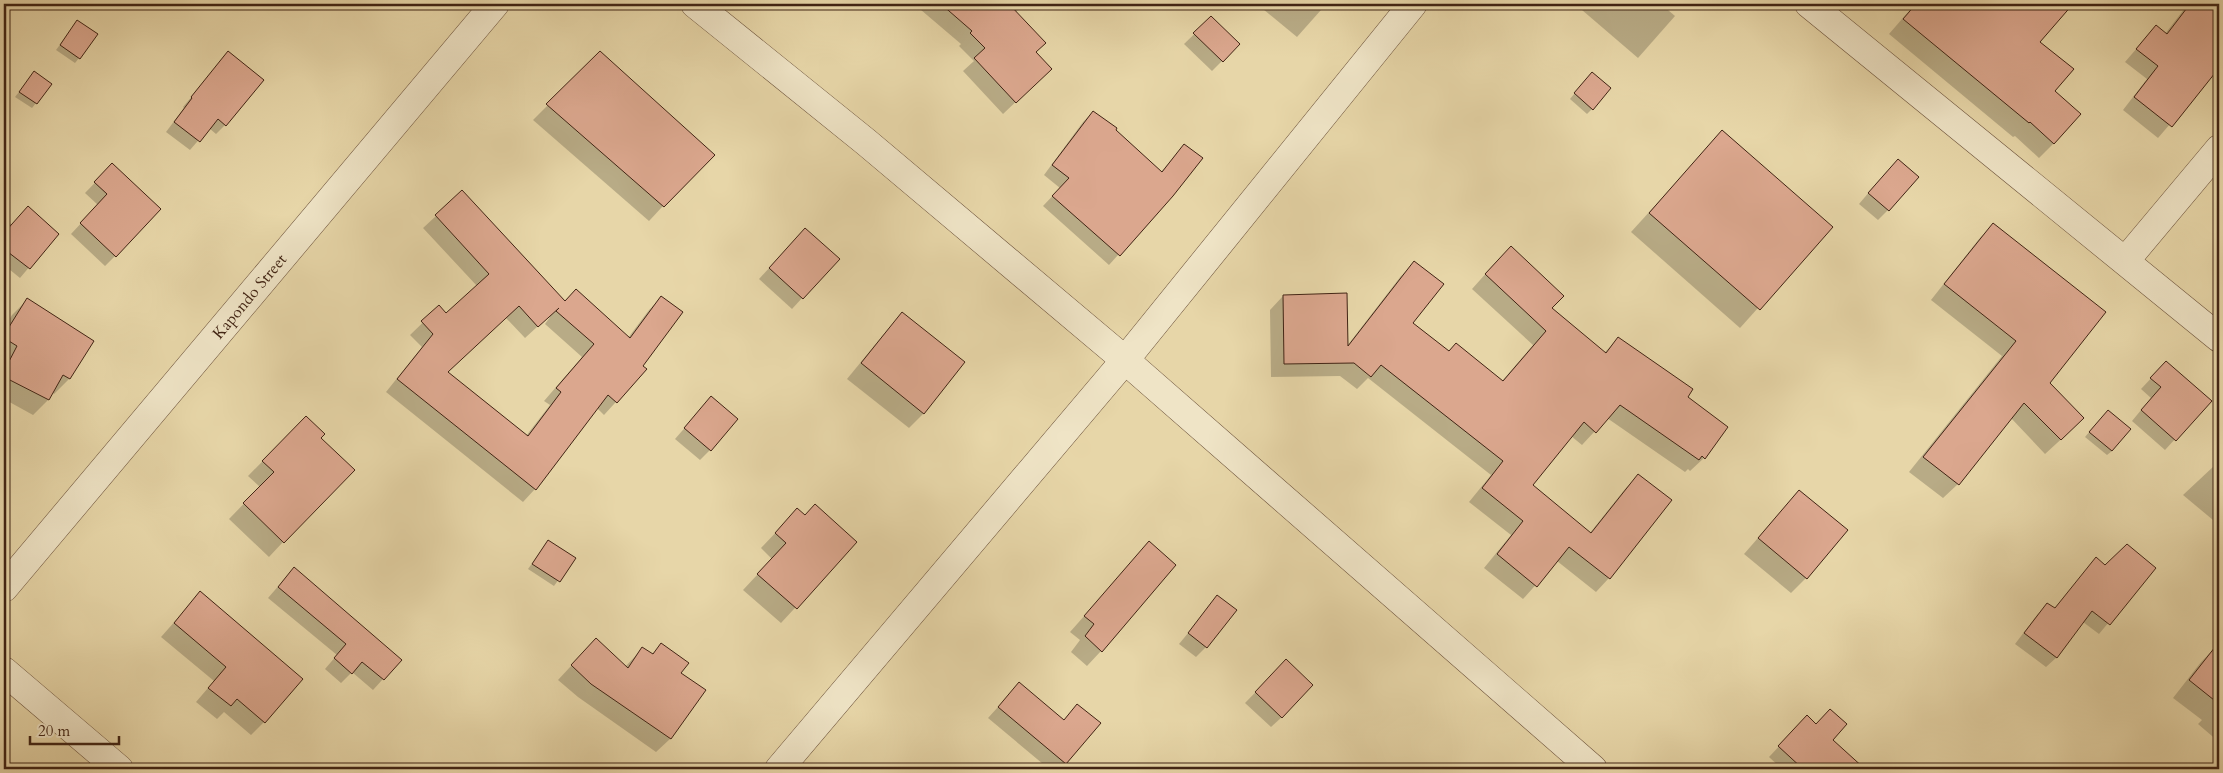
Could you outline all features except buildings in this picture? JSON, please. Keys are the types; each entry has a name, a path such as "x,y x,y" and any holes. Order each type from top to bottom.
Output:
{"street":[{"name":"Kapondo Street","path":"4,588 495,4"},
{"path":"695,4 866,142 1125,360 1593,769"},
{"path":"779,769 1125,360 1413,4"},
{"path":"1809,4 2126,260 2219,338"},
{"path":"2126,260 2219,148"},
{"path":"4,672 118,769"}]}
